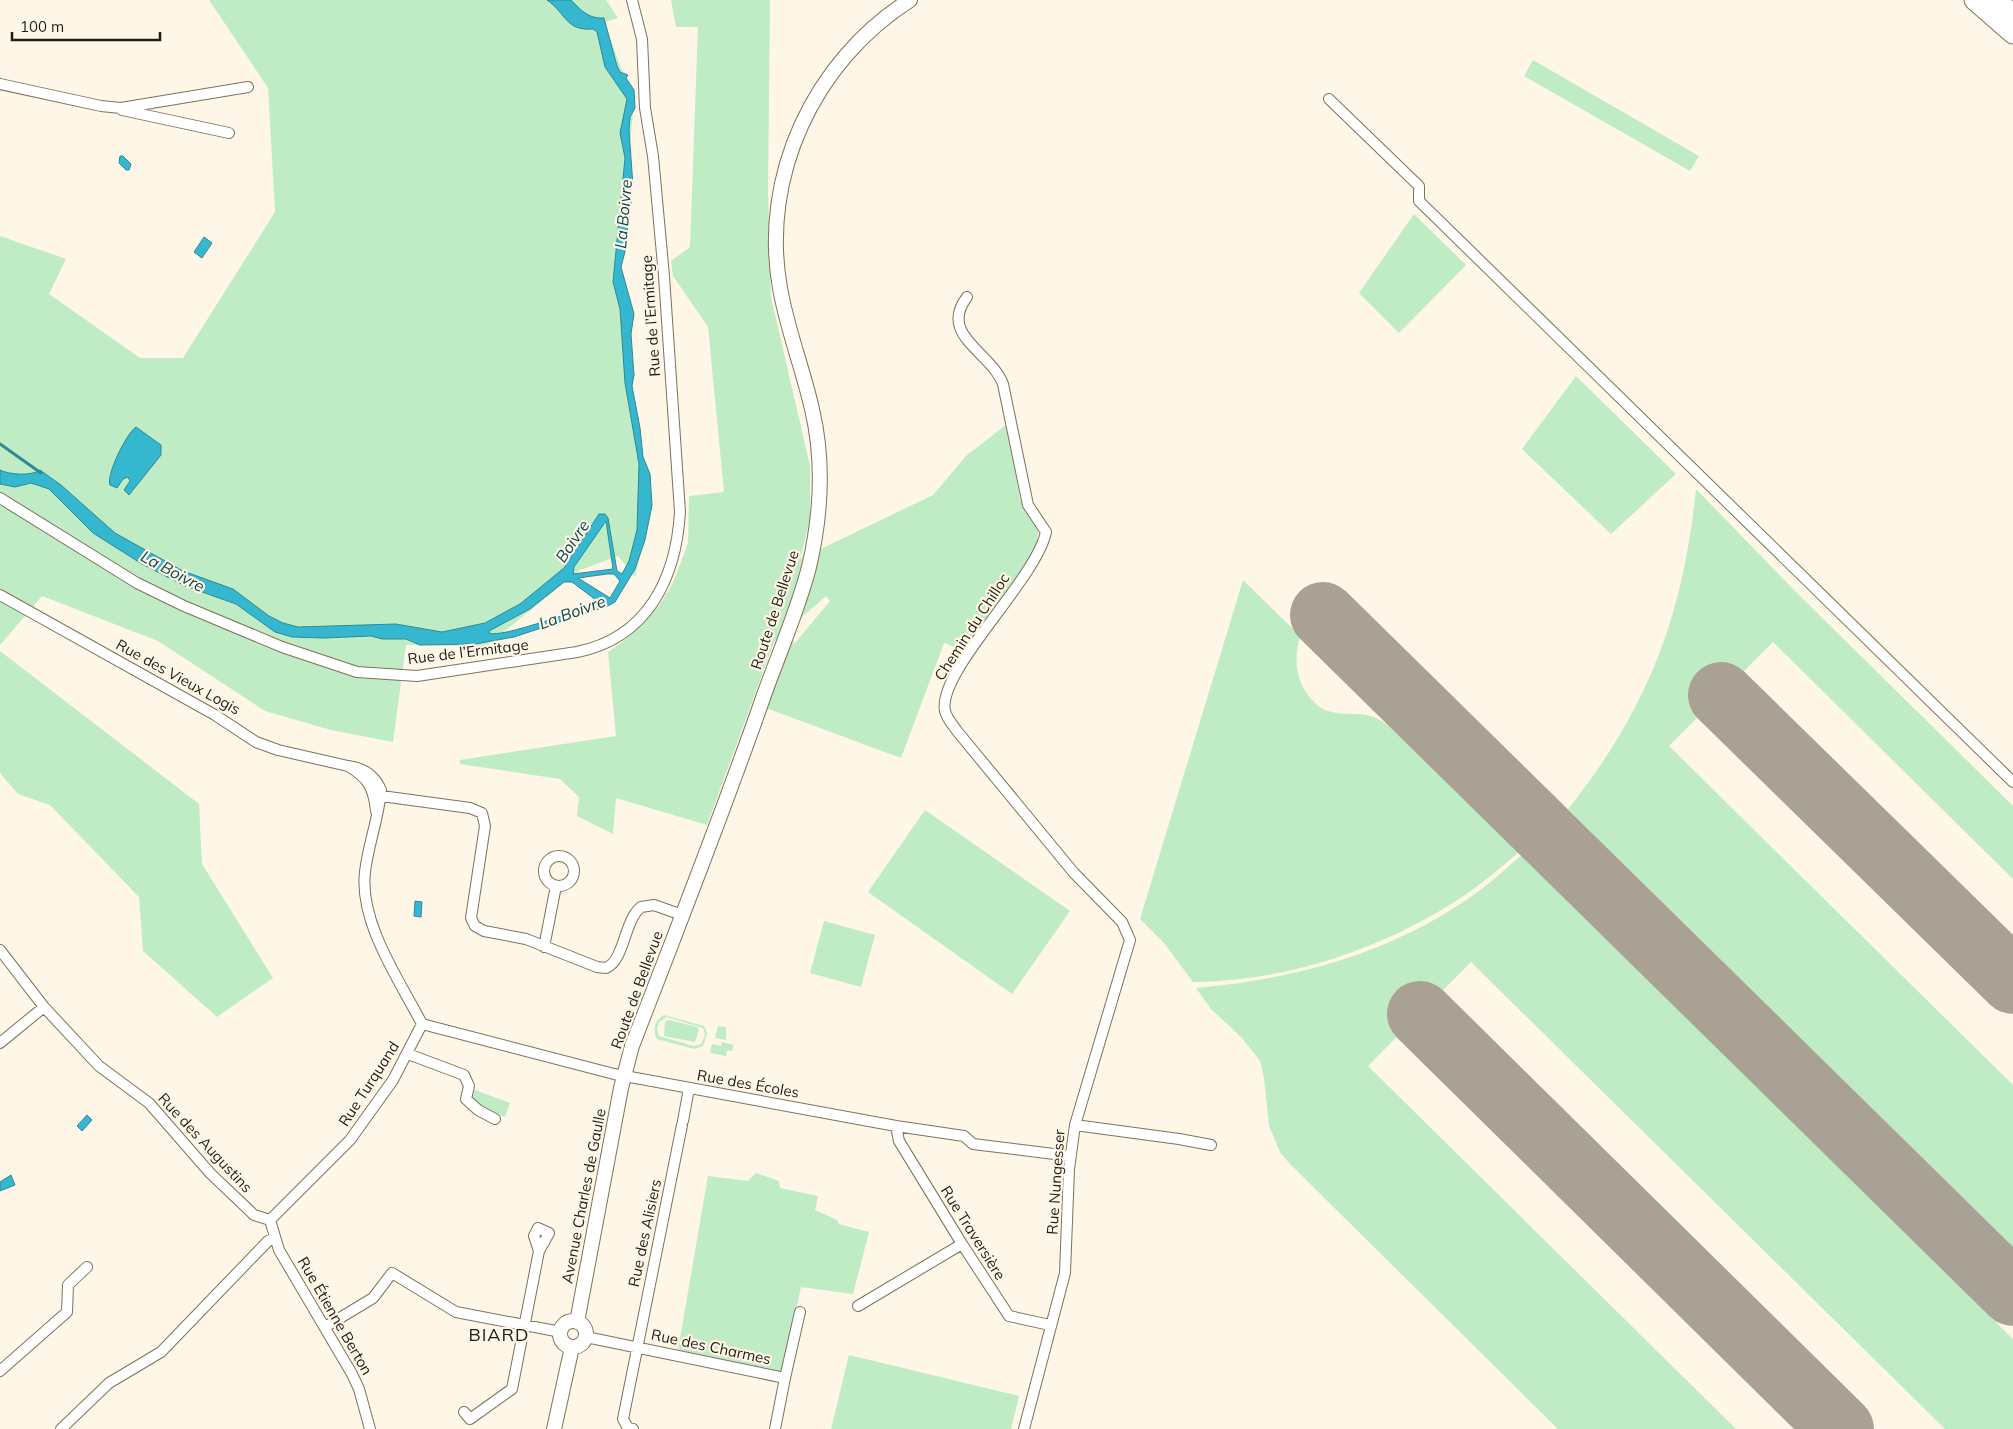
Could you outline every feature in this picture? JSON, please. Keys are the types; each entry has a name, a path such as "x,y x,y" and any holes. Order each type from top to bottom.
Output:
{"highway":[{"path":"1974,0 2013,34"},
{"path":"1997,0 2013,14"}],"street":[{"name":"Rue de l’Ermitage","path":"0,498 148,588 226,625 282,647 357,672 417,676 577,652 591,649 622,636 653,604 664,584 677,539 680,512 664,276 653,156 645,108 642,39 632,0"},
{"name":"Route de Bellevue","path":"624,1076 632,1046 797,604 808,569 817,523 820,476 813,411 780,288 776,240 779,197 788,158 803,119 824,83 850,50 875,25 910,0"},
{"path":"0,84 229,133"},
{"path":"101,106 121,108 248,86"},
{"path":"1329,99 1418,186 1419,201 2013,782"},
{"name":"Chemin du Chilloc","path":"967,297 959,307 959,325 964,335 998,371 1003,384 1028,505 1046,532 1043,545 948,687 945,711 948,719 957,731 1074,874 1122,922 1130,940"},
{"name":"Rue des Vieux Logis","path":"0,596 215,715 256,742 278,750 365,771 373,777 381,790 377,795"},
{"path":"422,1024 387,958 374,928 367,904 364,874 376,811 377,795 470,808 482,814 484,826 471,918 475,926 484,931 518,937 544,948 606,968 614,962 633,917 641,907 654,905 682,915"},
{"path":"544,948 556,886"},
{"name":"Rue Nungesser","path":"1024,1429 1064,1273 1070,1156 1075,1125 1130,940"},
{"name":"Rue des Augustins","path":"0,950 44,1007 99,1066 149,1103 210,1173 254,1215 270,1220"},
{"path":"0,1043 44,1007"},
{"name":"Rue Turquand","path":"270,1220 350,1140 393,1080 422,1024"},
{"name":"Rue des Écoles","path":"422,1024 624,1076 896,1126 964,1136 973,1144 1070,1156"},
{"path":"408,1054 464,1075 468,1086 466,1099 478,1110 495,1119"},
{"name":"Avenue Charles de Gaulle","path":"577,1322 624,1076"},
{"name":"Rue des Alisiers","path":"637,1347 690,1088"},
{"path":"1075,1125 1179,1139 1211,1146"},
{"name":"Rue Traversière","path":"896,1126 899,1142 1008,1316 1050,1325"},
{"name":"Rue Étienne Berton","path":"270,1220 279,1250 359,1389 370,1429"},
{"path":"61,1429 109,1383 161,1352 268,1240 274,1238"},
{"path":"858,1306 962,1244"},
{"path":"464,1412 470,1419 512,1389 526,1326 539,1251"},
{"path":"0,1371 67,1312 68,1285 86,1267"},
{"path":"325,1327 372,1298 392,1272 456,1312 561,1332"},
{"path":"786,1378 800,1312"},
{"path":"568,1322 577,1322 585,1329 586,1337 582,1343 572,1346 565,1343 561,1332 568,1322"},
{"name":"Rue des Charmes","path":"586,1337 786,1378 774,1429"},
{"path":"554,1429 572,1346"},
{"name":"Rue des Charmes","path":"633,1429 628,1428 623,1419 637,1347"}],"green space":[{"path":"209,0 606,0 618,18 604,22 634,103 616,279 649,514 635,577 618,556 580,570 486,646 406,645 393,742 331,730 265,711 158,641 42,596 0,645 0,236 66,259 49,294 140,358 183,358 275,212 268,88"},
{"path":"671,0 770,0 768,193 771,297 810,466 810,520 800,559 933,495 966,456 1007,424 1020,500 1039,523 1036,549 967,652 944,643 901,758 766,708 788,649 830,601 826,596 774,642 707,825 616,798 613,834 577,816 579,797 560,779 460,764 460,760 616,736 608,652 624,641 659,606 673,583 688,543 689,496 724,492 708,327 673,276 671,261 690,247 698,27 676,27"},
{"path":"1533,60 1699,156 1690,171 1524,76"},
{"path":"1414,214 1466,265 1399,333 1359,293"},
{"path":"1576,376 1676,474 1611,534 1522,449"},
{"path":"1696,489 1794,590 2013,806 2013,879 1773,642 1669,746 2013,1085 2013,1247 1568,809 1596,772 1620,735 1657,659 1671,620 1682,579"},
{"path":"1243,580 1300,636 1297,655 1298,672 1304,688 1315,703 1330,712 1365,715 1380,720 1419,753 1519,852 1484,881 1432,916 1367,946 1334,959 1264,976 1193,982 1164,943 1140,919"},
{"path":"0,651 199,804 202,864 273,978 217,1017 143,951 139,897 50,805 18,794 0,773"},
{"path":"925,810 1070,911 1012,994 868,892"},
{"path":"1522,855 2013,1339 2013,1429 1945,1429 1471,962 1368,1066 1736,1429 1558,1429 1289,1163 1280,1152 1269,1126 1264,1078 1260,1061 1242,1038 1211,1009 1196,988 1233,984 1305,970 1374,948 1408,934 1440,916 1479,891"},
{"path":"824,921 875,935 861,987 810,973"},
{"path":"664,1015 704,1026 707,1033 703,1046 694,1049 657,1039 655,1029 658,1019","holes":["667,1017 703,1028 705,1035 701,1044 694,1046 659,1036 657,1029 659,1022"]},
{"path":"669,1020 697,1027 699,1030 695,1042 664,1036 665,1022"},
{"path":"718,1026 726,1027 726,1040 715,1038"},
{"path":"722,1042 734,1045 732,1051 727,1050 726,1056 710,1053 712,1044 721,1046"},
{"path":"475,1090 510,1103 505,1117 477,1104 471,1097"},
{"path":"756,1173 779,1181 780,1188 818,1196 815,1210 837,1220 839,1224 869,1232 853,1294 801,1287 783,1372 678,1350 708,1176 748,1181"},
{"path":"849,1355 1019,1396 1011,1429 831,1429"}],"water":[{"name":"La Boivre","path":"547,0 571,0 589,15 604,18 617,66 620,72 628,75 626,78 634,90 635,108 630,117 629,130 633,186 630,190 631,203 626,237 628,240 621,267 634,314 631,334 634,375 632,386 643,457 650,474 652,505 645,540 635,569 615,602 514,637 475,644 420,645 406,639 382,639 371,636 292,637 275,632 236,604 185,586 142,564 93,533 49,489 31,483 15,487 0,484 0,470 21,474 40,470 61,485 115,533 183,571 233,589 269,616 283,623 298,627 396,624 442,632 485,623 520,604 564,568 599,514 605,514 608,518 617,571 622,574 629,561 637,530 639,464 625,383 620,309 613,282 625,158 620,133 627,99 605,67 597,32 593,29 584,29 571,24","holes":["606,521 613,569 573,574 574,567","614,574 620,581 610,598 578,578","564,582 572,582 600,603 509,632 489,633 489,631 530,609"]},
{"path":"120,156 123,156 131,164 129,170 126,170 119,163"},
{"path":"204,237 212,243 202,258 194,252"},
{"path":"136,427 161,445 161,455 129,495 124,490 130,481 128,477 123,479 117,488 110,485 110,480 118,455 127,438"},
{"path":"415,901 422,902 421,917 414,916"},
{"path":"87,1115 92,1120 82,1131 77,1126"},
{"path":"11,1175 15,1185 0,1191 0,1182"}],"waterway":[{"name":"Boivre","path":"0,444 41,473"}],"runway":[{"path":"1323,615 2013,1293"},
{"path":"1721,695 2013,981"},
{"path":"1420,1014 1841,1429"}],"district":[{"name":"BIARD","path":"499,1335"}]}
